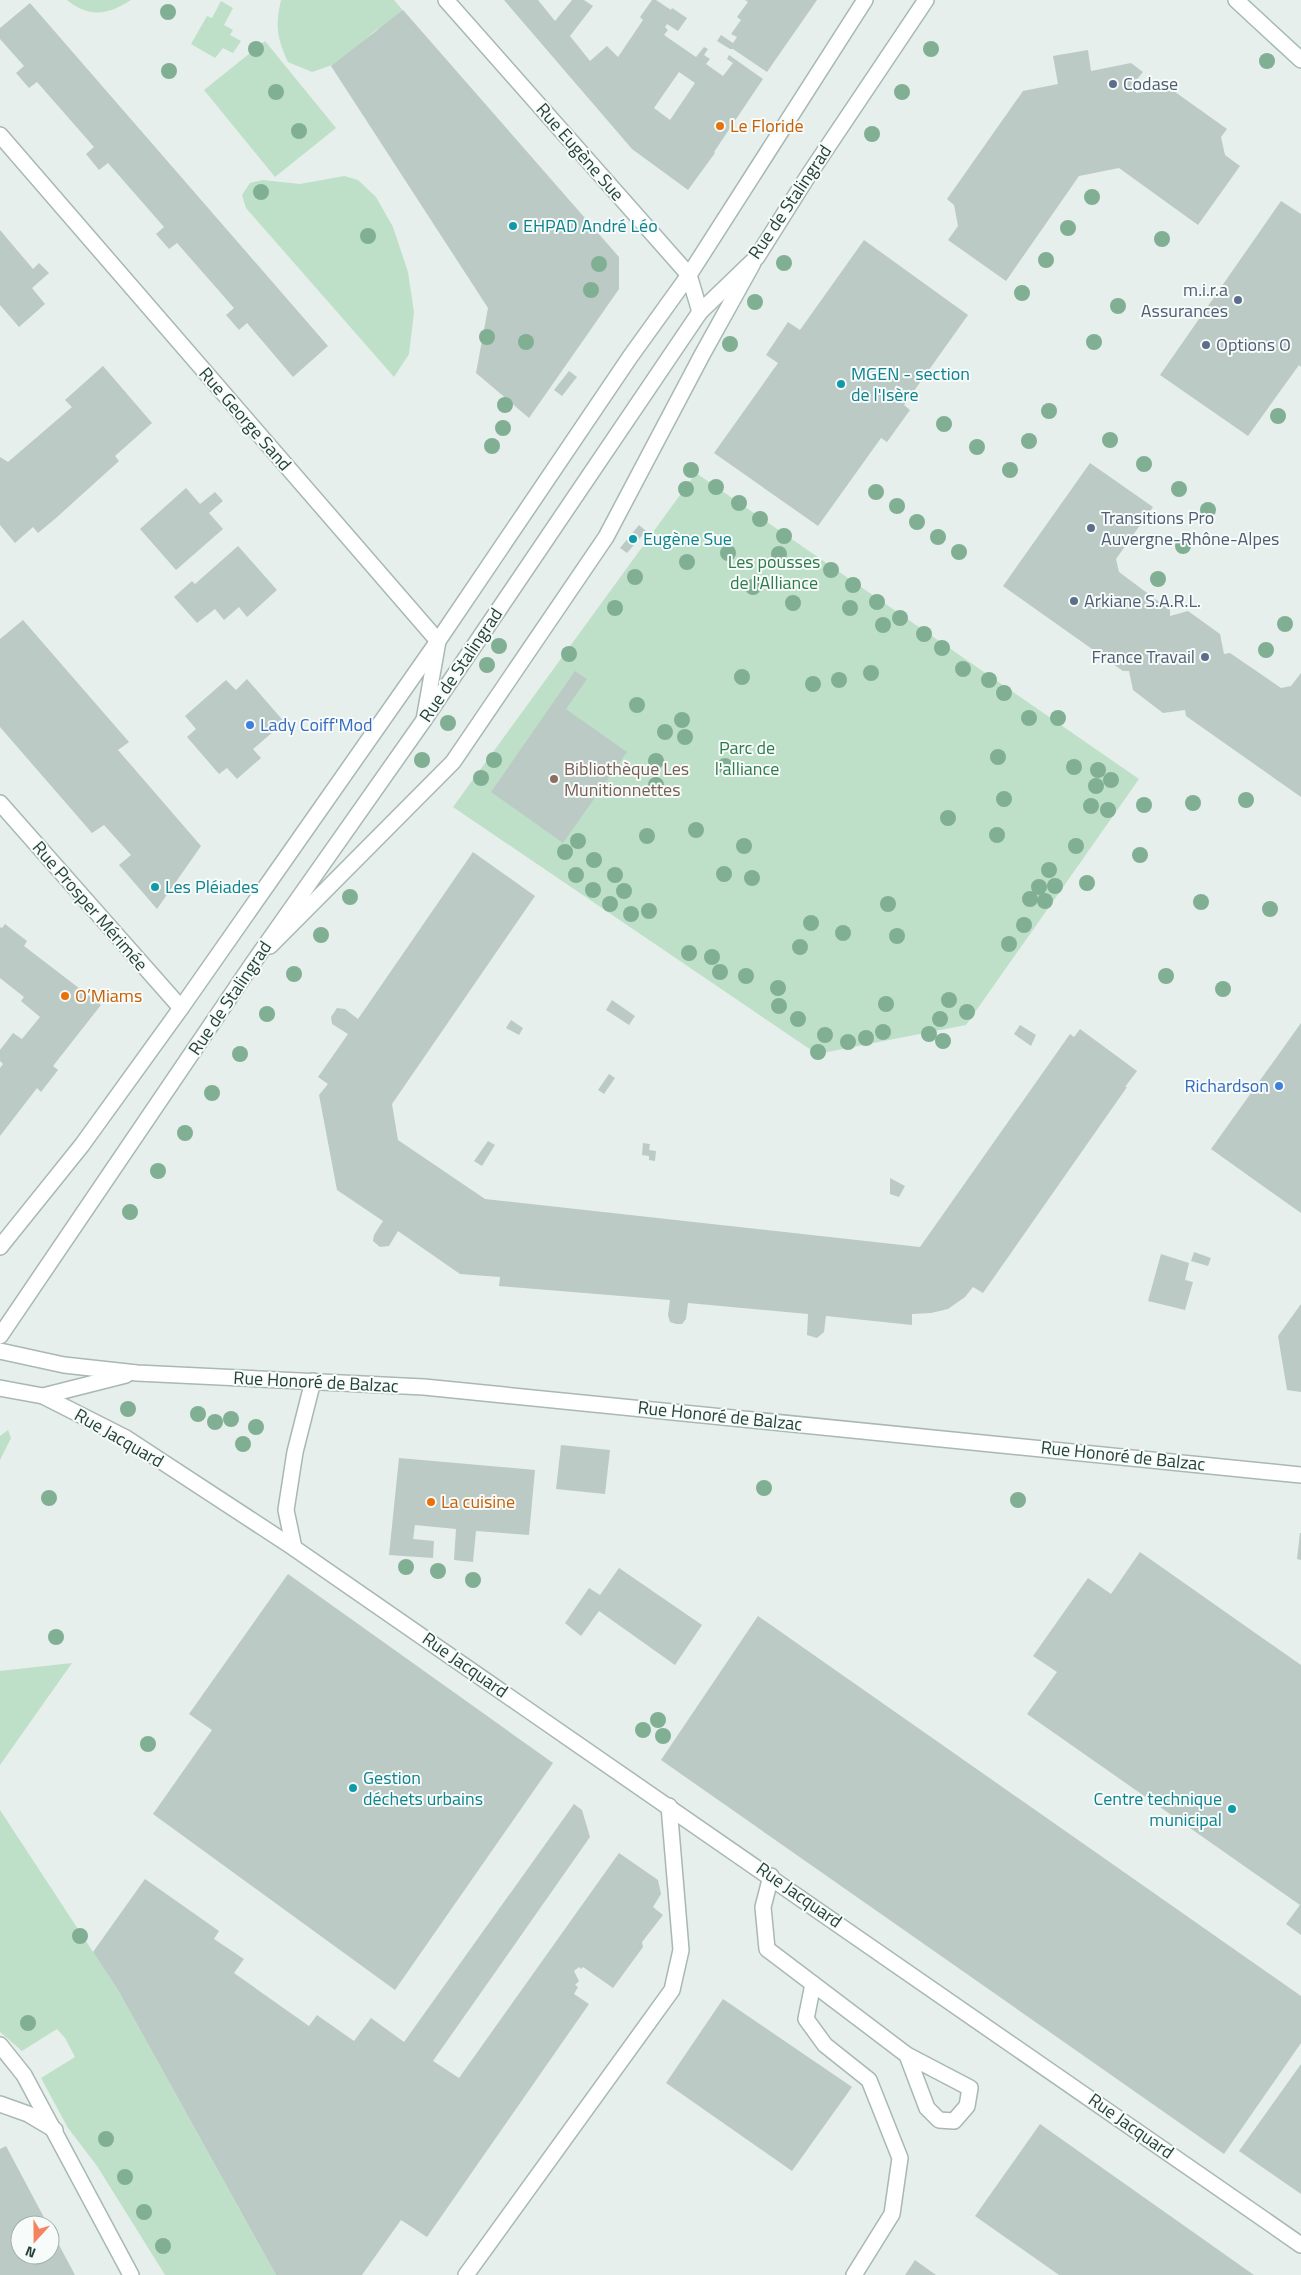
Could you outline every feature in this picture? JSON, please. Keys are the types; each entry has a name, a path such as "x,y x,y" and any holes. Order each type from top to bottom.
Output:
{"street":[{"name":"Rue Eugène Sue","path":"446,0 689,275 700,312"},
{"name":"Rue de Stalingrad","path":"0,1247 82,1145 181,1008 438,641 630,357 689,275 864,0"},
{"name":"Rue de Stalingrad","path":"0,1336 254,963 424,720 700,312 757,257 808,176 926,0"},
{"path":"1236,0 1301,60"},
{"name":"Rue George Sand","path":"0,135 438,641"},
{"path":"254,963 453,762 606,538 702,355 757,257"},
{"path":"424,720 438,641"},
{"name":"Rue Prosper Mérimée","path":"0,802 181,1008"},
{"name":"Rue Honoré de Balzac","path":"0,1351 64,1365 137,1373 313,1381 473,1392 1301,1475"},
{"name":"Rue Honoré de Balzac","path":"0,1388 43,1396 137,1373"},
{"path":"294,1548 286,1510 294,1452 313,1381"},
{"name":"Rue Jacquard","path":"43,1396 126,1438 294,1548 771,1876 1301,2245"},
{"path":"466,2275 672,1990 681,1950 680,1912 669,1806"},
{"path":"771,1876 763,1907 767,1949 907,2055 970,2088 967,2106 954,2121 939,2120 927,2108 907,2055"},
{"path":"814,1984 806,2019 825,2045 869,2080 900,2158 892,2214 854,2275"},
{"path":"0,2045 24,2074 131,2275"},
{"path":"0,2104 28,2114 56,2131"}],"green space":[{"path":"67,0 131,0 114,9 91,12 75,6"},
{"path":"281,0 394,0 411,20 376,30 338,63 312,72 288,62 284,54 278,32"},
{"path":"221,1 233,8 224,25 233,30 230,35 241,41 233,53 223,48 215,58 191,44 207,16 212,18"},
{"path":"265,41 336,128 275,177 204,90"},
{"path":"344,176 358,180 376,197 393,227 408,272 414,312 409,354 394,377 246,208 242,195 250,183 263,180 300,184"},
{"name":"Parc de l'alliance","path":"696,473 1139,779 966,1025 817,1054 453,807"},
{"path":"8,1430 11,1438 0,1460 0,1436"},
{"path":"72,1663 0,1765 0,1671"},
{"path":"0,1810 118,1990 276,2275 165,2275 97,2166 68,2128 41,2078 75,2057 65,2038 57,2029 22,2051 0,2032"}],"building":[{"path":"504,0 538,0 555,21 572,0 584,0 593,6 570,36 590,61 607,46 618,57 643,20 640,17 652,0 656,0 687,18 678,31 667,24 665,27 668,30 664,35 696,57 704,47 708,49 704,55 710,59 706,64 723,76 733,63 727,59 729,55 763,79 715,153 688,190 632,149","holes":["679,72 695,83 670,120 654,108"]},
{"path":"745,0 817,0 767,72 733,49 717,41 721,35 733,43 737,37 731,34 741,20 737,17 748,2"},
{"path":"30,3 328,346 293,377 247,323 239,330 226,315 234,308 177,243 169,249 156,234 164,227 108,163 99,170 86,154 94,147 37,82 29,88 16,73 24,66 0,39 0,28"},
{"name":"EHPAD André Léo","path":"403,10 619,257 619,289 529,418 476,373 488,308 331,66"},
{"path":"1088,50 1091,71 1131,63 1143,72 1134,83 1136,93 1171,89 1227,129 1221,137 1225,155 1240,166 1198,225 1119,168 1079,176 1006,281 948,240 958,226 954,205 947,199 1023,91 1058,84 1053,56"},
{"path":"1281,201 1301,214 1301,367 1299,365 1248,436 1160,375"},
{"path":"0,230 33,269 39,263 49,273 32,288 45,304 19,327 0,305"},
{"name":"MGEN - section de l'Isère","path":"864,240 968,315 904,405 910,410 887,442 881,438 818,526 714,453 778,363 766,355 788,322 800,330"},
{"path":"103,366 152,423 115,456 119,461 56,518 38,533 33,527 15,543 0,525 0,457 8,462 72,407 65,400"},
{"path":"569,371 577,377 562,396 554,390"},
{"path":"1090,463 1153,507 1116,559 1119,572 1170,610 1170,616 1188,611 1220,634 1224,654 1230,653 1281,688 1291,686 1301,673 1301,797 1186,716 1185,710 1163,713 1133,690 1129,671 1123,671 1003,586"},
{"path":"186,488 200,504 215,492 223,501 209,513 223,529 176,570 140,529"},
{"name":"Eugène Sue","path":"639,525 646,531 627,553 620,548"},
{"path":"238,546 277,590 247,617 239,607 224,620 215,609 197,623 174,597 192,581 195,584"},
{"path":"23,620 129,742 118,750 201,846 157,909 119,865 131,855 104,825 92,833 0,727 0,639"},
{"name":"Bibliothèque Les Munitionnettes","path":"575,671 587,679 566,709 627,752 563,843 491,792"},
{"path":"247,679 286,724 281,730 274,731 253,749 261,758 237,779 227,768 219,774 187,737 196,729 185,716 226,680 236,690"},
{"path":"473,852 535,896 392,1104 398,1140 485,1199 920,1247 1070,1034 1074,1037 1080,1029 1137,1071 983,1293 973,1287 965,1297 948,1309 931,1313 912,1314 912,1325 826,1316 824,1332 817,1338 807,1335 808,1314 688,1303 686,1319 682,1324 676,1324 670,1322 668,1315 670,1300 499,1286 500,1277 460,1274 398,1231 389,1246 380,1247 373,1241 374,1235 383,1221 337,1190 319,1095 328,1084 318,1077 348,1034 332,1024 331,1017 337,1008 345,1009 358,1019"},
{"path":"5,924 27,941 24,946 101,1005 53,1066 58,1070 41,1092 37,1088 0,1136 0,1068 3,1064 0,1061 0,1050 13,1033 22,1039 40,1017 21,1001 24,997 0,978 0,927 2,928"},
{"path":"612,1000 635,1016 629,1025 606,1010"},
{"path":"511,1020 523,1028 519,1035 506,1028"},
{"name":"Richardson","path":"1301,1023 1301,1213 1211,1149"},
{"path":"1020,1025 1036,1035 1031,1046 1014,1034"},
{"path":"609,1074 615,1078 604,1094 598,1090"},
{"path":"488,1141 495,1145 482,1166 474,1161"},
{"path":"643,1143 650,1144 649,1150 656,1151 655,1161 649,1160 649,1156 642,1155"},
{"path":"890,1178 905,1186 899,1197 890,1194"},
{"path":"1194,1252 1211,1258 1208,1266 1191,1261"},
{"path":"1161,1254 1189,1263 1185,1280 1193,1282 1185,1310 1148,1301"},
{"path":"1301,1304 1301,1392 1287,1390 1278,1336"},
{"path":"561,1445 610,1450 605,1494 556,1489"},
{"path":"399,1458 535,1470 529,1535 476,1531 473,1562 454,1560 456,1529 415,1525 413,1539 434,1541 433,1558 389,1555"},
{"path":"1301,1533 1301,1560 1297,1559"},
{"name":"Centre technique municipal","path":"1140,1552 1301,1665 1301,1935 1286,1924 1300,1905 1027,1714 1057,1672 1033,1656 1088,1578 1111,1594"},
{"path":"619,1568 702,1625 675,1665 599,1611 581,1636 565,1623 589,1588 600,1595"},
{"name":"Gestion déchets urbains","path":"288,1574 553,1763 395,1990 153,1814 212,1730 189,1714"},
{"path":"758,1616 1301,1996 1301,2043 1224,2154 661,1760"},
{"path":"574,1804 582,1810 590,1837 433,2061 459,2078 619,1853 658,1880 661,1894 653,1907 663,1915 642,1942 643,1947 613,1988 583,1967 581,1969 579,1967 574,1971 579,1981 575,1985 578,1987 574,1994 589,2004 427,2237 401,2220 362,2275 276,2275 118,1990 93,1952 145,1879 219,1931 214,1939 244,1959 234,1973 309,2026 317,2015 354,2041 371,2018 404,2042"},
{"path":"723,1999 852,2087 792,2171 666,2083"},
{"path":"1301,2064 1301,2194 1239,2151"},
{"path":"1040,2124 1254,2275 1059,2275 975,2216"},
{"path":"6,2146 43,2215 10,2215 10,2265 60,2265 60,2247 75,2275 0,2275 0,2149"},
{"path":"915,2260 936,2275 905,2275"}],"place":[{"name":"Codase","path":"1113,84"},
{"name":"Le Floride","path":"720,126"},
{"name":"EHPAD André Léo","path":"513,226"},
{"name":"m.i.r.a Assurances","path":"1238,300"},
{"name":"Options O","path":"1206,345"},
{"name":"MGEN - section de l'Isère","path":"841,384"},
{"name":"Transitions Pro Auvergne-Rhône-Alpes","path":"1091,528"},
{"name":"Eugène Sue","path":"633,539"},
{"name":"Arkiane S.A.R.L.","path":"1074,601"},
{"name":"France Travail","path":"1205,657"},
{"name":"Lady Coiff'Mod","path":"250,725"},
{"name":"Bibliothèque Les Munitionnettes","path":"554,779"},
{"name":"Les Pléiades","path":"155,887"},
{"name":"O’Miams","path":"65,996"},
{"name":"Richardson","path":"1279,1086"},
{"name":"La cuisine","path":"431,1502"},
{"name":"Gestion déchets urbains","path":"353,1788"},
{"name":"Centre technique municipal","path":"1232,1809"}],"park label":[{"name":"Les pousses de l'Alliance","path":"774,572"}]}
